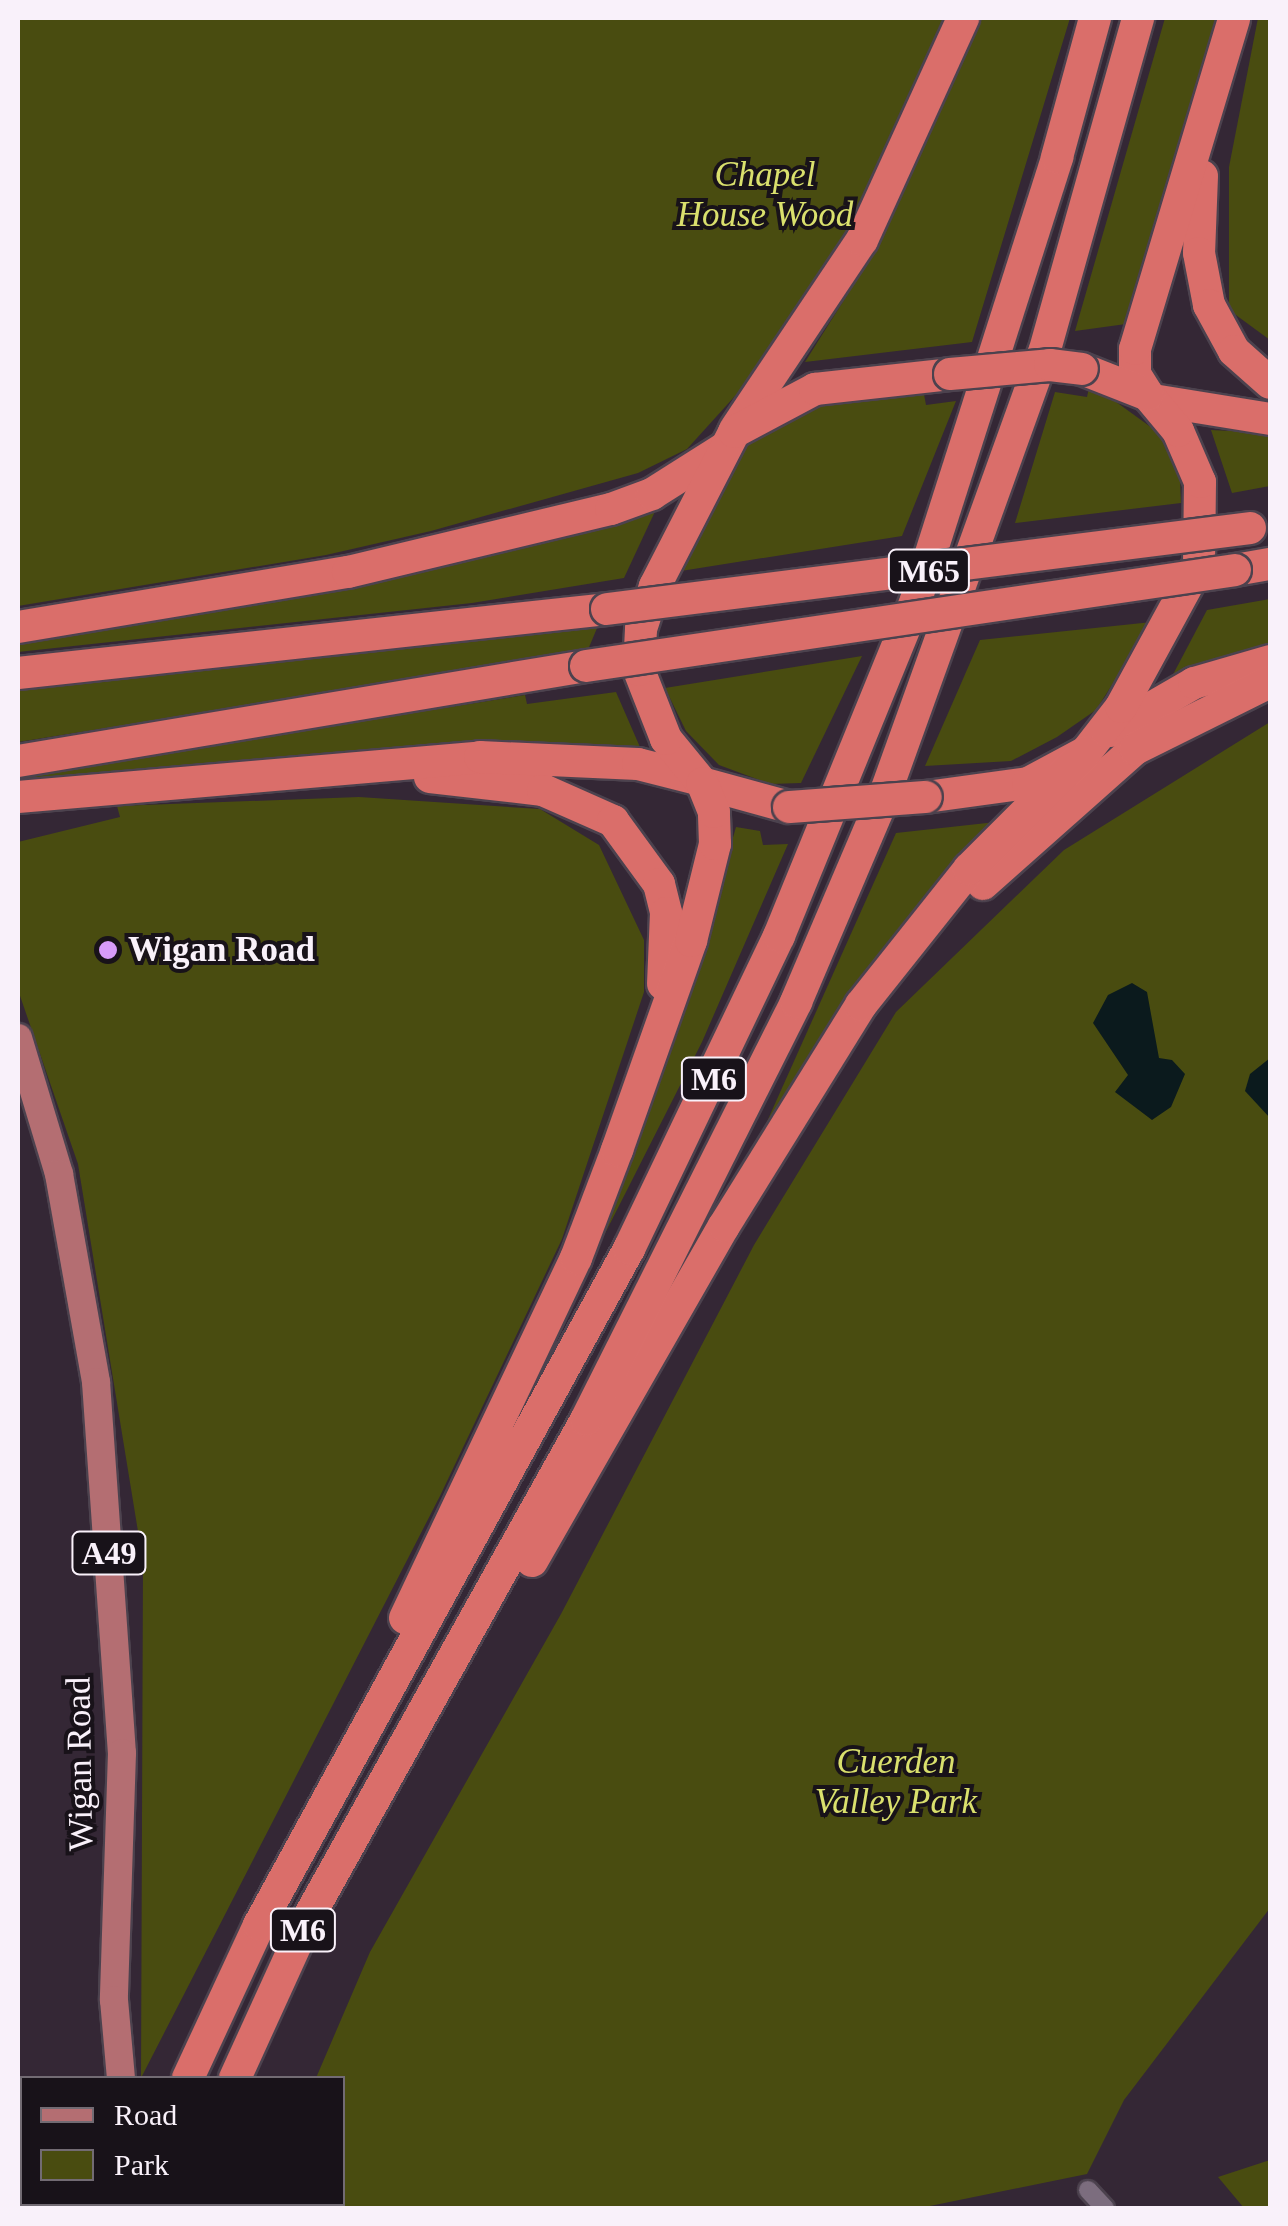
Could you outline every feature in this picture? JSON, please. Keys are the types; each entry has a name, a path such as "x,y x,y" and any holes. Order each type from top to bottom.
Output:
{"highway":[{"path":"259,1925 576,1258 658,1033 715,844 714,812 700,781 666,739 646,698 638,670 641,629 728,440 862,240 963,18"},
{"name":"M6","path":"189,2076 259,1925 629,1249 779,936 916,600 1058,157 1095,18"},
{"name":"M6","path":"236,2076 307,1920 666,1267 796,1002 893,774 1024,409 1138,18"},
{"path":"382,1787 456,1692 812,1083 927,919 1009,826 1093,745 1201,557 1196,468 1136,374 1135,349 1206,127 1234,18"},
{"path":"1206,127 1201,278 1224,337 1270,383"},
{"path":"18,627 348,572 611,508 652,494 728,440 815,389 1050,364 1082,369 1150,398 1270,419"},
{"name":"M65","path":"18,673 607,609 1260,526"},
{"name":"M65","path":"18,761 586,666 1270,564"},
{"path":"18,798 374,762 582,758 700,781 789,807 926,797 1028,783 1194,683 1270,661"},
{"path":"812,1083 1029,838 1136,748 1270,682"},
{"path":"275,772 496,782 571,798 613,821 644,856 666,913 658,1033"}],"main road":[{"name":"Wigan Road","path":"18,1038 59,1174 96,1382 122,1753 114,2000 121,2076"}],"street":[{"path":"1088,2190 1105,2208"}],"green space":[{"name":"Chapel House Wood","path":"18,18 948,18 839,256 782,344 687,449 638,473 431,531 326,555 18,606"},
{"path":"977,18 1070,18 972,342 805,362 859,276"},
{"path":"1165,18 1217,18 1126,324 1075,331"},
{"path":"1258,18 1270,18 1270,340 1229,310 1229,167"},
{"path":"1090,383 1159,433 1180,479 1181,503 1015,523 1055,392 1087,397"},
{"path":"923,389 926,405 956,401 902,536 681,571 741,451 765,427 829,399"},
{"path":"1211,430 1270,433 1270,486 1232,493"},
{"path":"658,505 624,578 472,603 18,652 18,638"},
{"path":"1270,599 1270,650 1168,684 1207,610"},
{"path":"600,621 587,652 18,742 18,687"},
{"path":"1152,622 1096,710 1057,737 1011,761 925,766 980,640"},
{"path":"862,656 801,783 770,784 719,765 686,731 665,688"},
{"path":"616,692 643,754 18,787 18,776 525,695 527,704"},
{"name":"Cuerden Valley Park","path":"1270,722 1270,1908 1124,2100 1087,2174 920,2208 260,2208 345,2206 345,2076 317,2076 370,1952 561,1614 754,1245 896,1012 1064,850"},
{"path":"359,797 540,809 599,845 644,940 644,992 562,1239 440,1496 142,2076 143,1562 78,1164 18,990 18,842 120,817 117,806"},
{"path":"996,822 744,1173 896,833"},
{"path":"736,827 760,831 763,845 788,844 702,1042 548,1346 712,911"},
{"path":"1270,2160 1270,2208 1244,2208 1218,2177"}],"shaded area":[{"path":"1132,983 1147,992 1159,1058 1172,1060 1185,1074 1171,1107 1152,1120 1115,1092 1128,1075 1093,1023 1108,995"},
{"path":"1270,1058 1270,1118 1245,1091 1250,1074"}],"place":[{"name":"Wigan Road","path":"108,950"}]}
